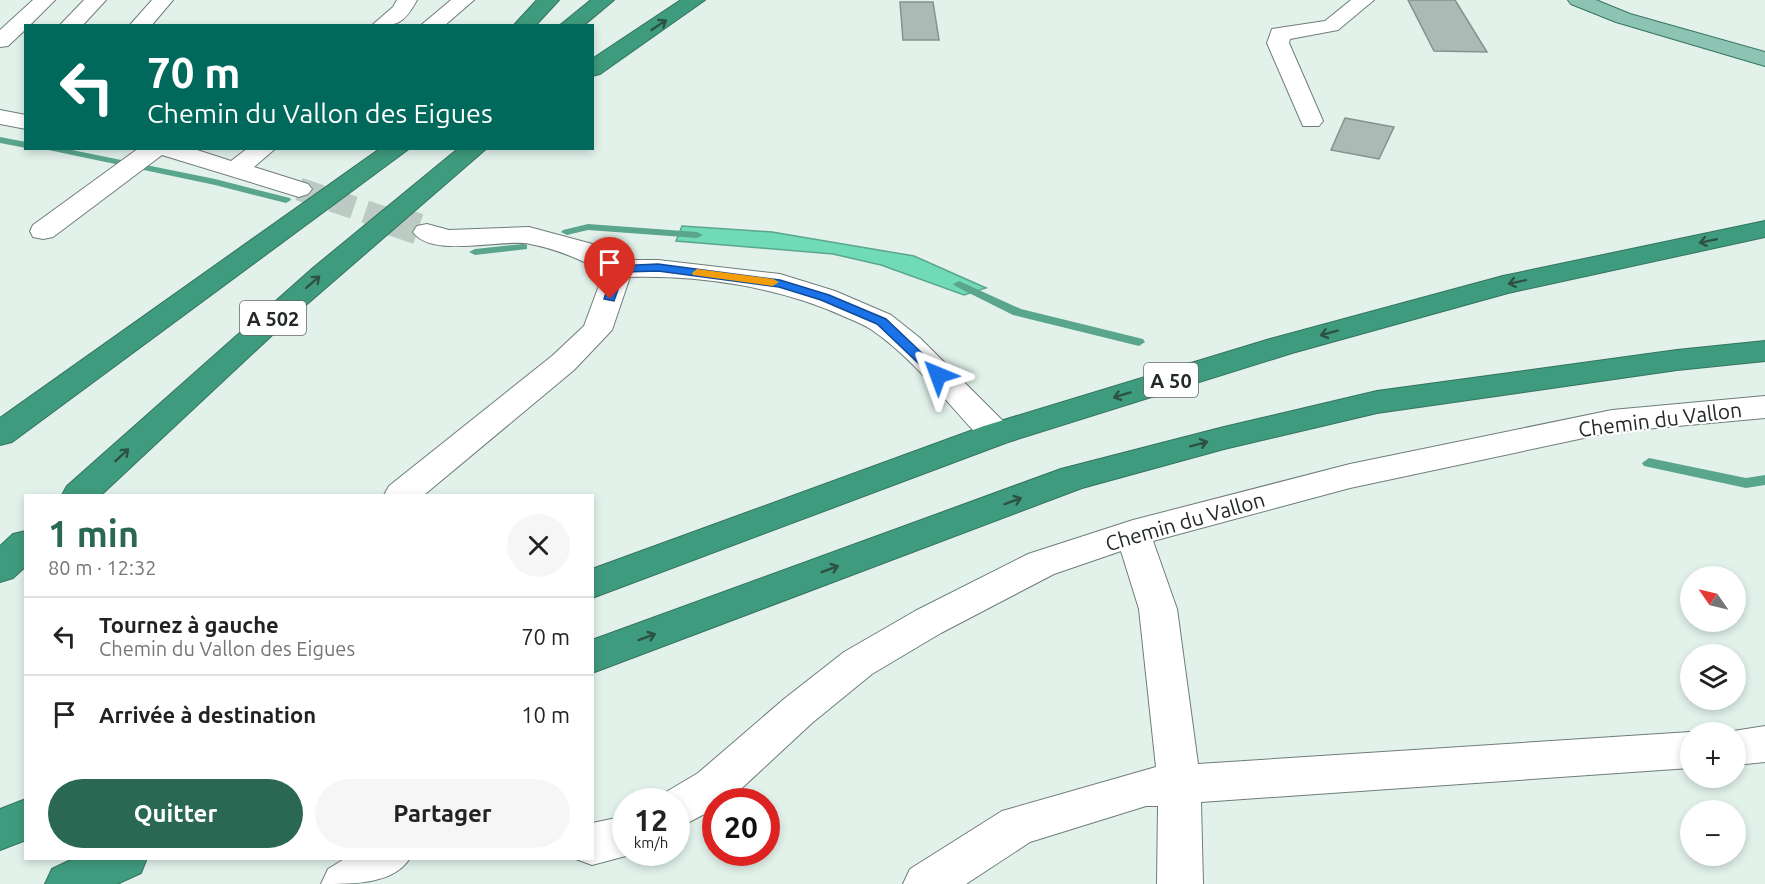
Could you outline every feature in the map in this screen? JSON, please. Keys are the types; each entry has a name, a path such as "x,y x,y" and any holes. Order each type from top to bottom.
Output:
{"highway":[{"path":"525,24 549,0"},
{"path":"572,24 604,0"},
{"path":"594,53 662,0"},
{"path":"594,68 695,0"},
{"path":"44,402 372,150"},
{"path":"0,434 395,150"},
{"name":"A 502","path":"80,494 300,294 389,216 472,150"},
{"name":"A 50","path":"594,583 996,434 1281,346 1503,285 1765,229"},
{"path":"594,656 1073,478 1224,438 1377,402 1677,360 1765,351"},
{"path":"0,568 24,546"},
{"path":"0,830 24,820"},
{"path":"68,884 121,860"}],"main road":[{"path":"1578,0 1623,18 1765,59"}],"street":[{"path":"71,24 96,0"},
{"path":"141,24 163,0"},
{"path":"384,24 400,11 407,0"},
{"path":"433,24 464,0"},
{"path":"1311,121 1278,43 1280,34 1331,26 1364,0"},
{"path":"10,5 42,3"},
{"path":"10,39 42,3"},
{"path":"0,117 24,122"},
{"path":"235,170 261,150"},
{"path":"43,231 146,157 235,170 299,189"},
{"path":"428,232 448,238 529,235 586,251 619,269 658,268 780,283 825,297 881,322 909,345 996,434"},
{"path":"402,494 563,363 597,330 619,269"},
{"name":"Chemin du Vallon","path":"690,801 713,787 798,711 858,663 928,622 1041,564 1133,532 1350,476 1612,421 1765,407"},
{"path":"1133,532 1158,609 1179,785 1180,884"},
{"path":"1746,746 1765,744"},
{"path":"926,884 1018,825 1146,787 1680,751"},
{"path":"594,844 612,840"},
{"path":"344,884 385,860"}],"shaded area":[{"path":"682,226 772,232 914,256 986,288 964,295 881,265 833,254 676,241"}],"building":[{"path":"1408,0 1455,0 1487,52 1434,51"},
{"path":"900,2 933,2 939,40 903,40"},
{"path":"1345,118 1394,127 1379,159 1331,150"}],"waterway":[{"path":"0,140 24,145"},
{"path":"54,150 215,182 286,200"},
{"path":"567,232 588,227 697,235"},
{"path":"475,252 523,247"},
{"path":"959,284 1017,312 1139,342"},
{"path":"1649,463 1746,483 1765,480"}],"tunnel":[{"path":"299,189 393,221"},
{"path":"389,219 427,232"}],"slow traffic":[{"path":"697,273 773,282"}],"route":[{"path":"610,299 619,269 658,268 780,283 825,297 881,322 909,345 938,375"}]}
